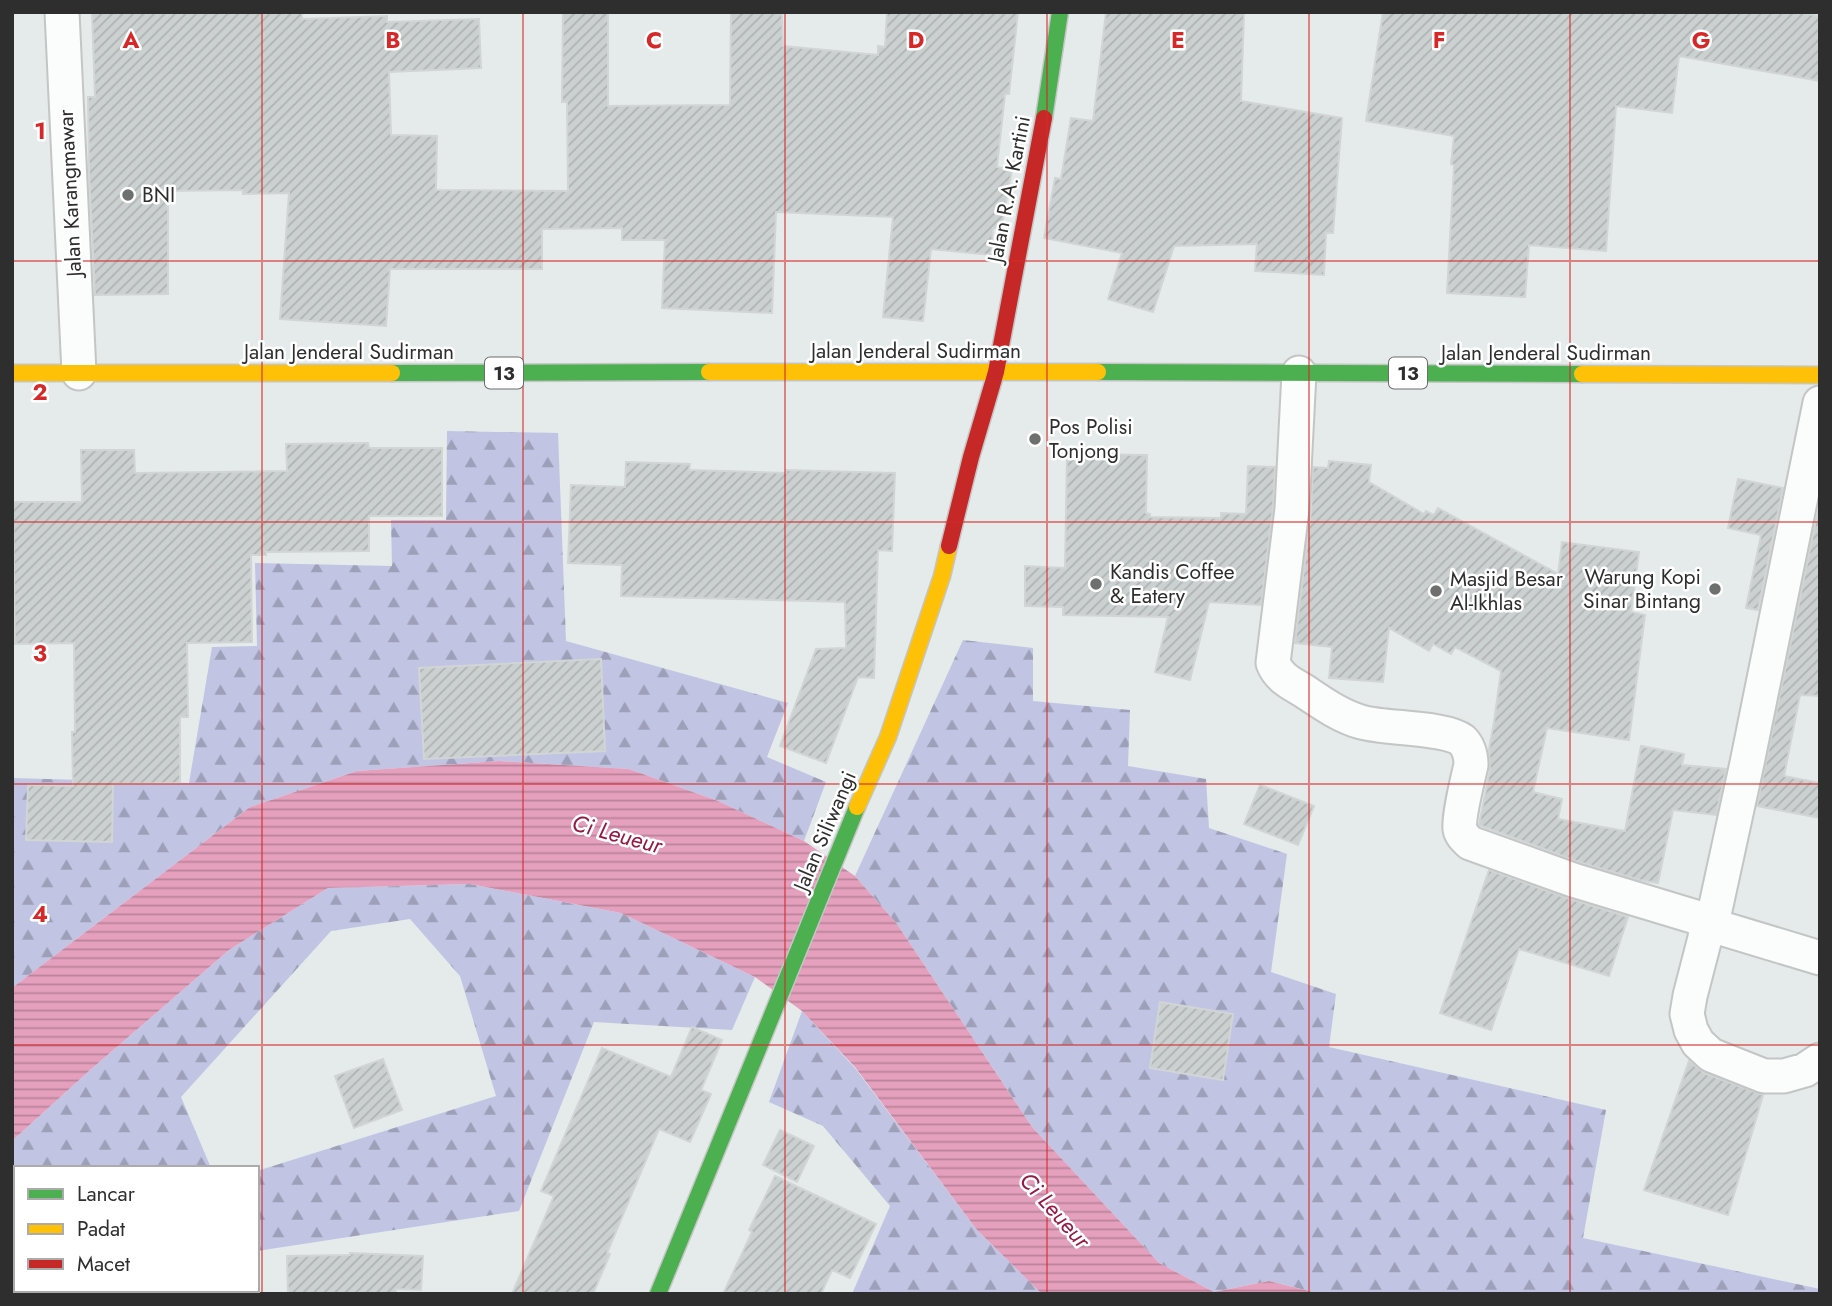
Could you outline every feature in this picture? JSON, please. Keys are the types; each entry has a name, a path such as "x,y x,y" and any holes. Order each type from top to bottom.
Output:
{"main road":[{"name":"Jalan R.A. Kartini","path":"996,372 1045,114 1060,12"},
{"name":"Jalan Siliwangi","path":"658,1294 857,806 888,737 942,576 971,457 996,372"},
{"name":"Jalan Jenderal Sudirman","path":"12,373 1820,375"}],"street":[{"name":"Jalan Karangmawar","path":"62,12 79,373"},
{"path":"1299,373 1292,509 1273,663 1278,674 1357,721 1433,731 1455,736 1462,741 1468,747 1471,765 1460,830 1470,843 1573,880 1691,915 1704,923 1820,958"},
{"path":"1704,923 1715,910 1718,897 1820,404"},
{"path":"1704,923 1705,938 1688,1014 1691,1030 1698,1043 1711,1055 1764,1076 1795,1073 1820,1060"}],"green space":[{"path":"447,431 558,433 566,641 788,703 767,757 826,782 804,841 718,801 629,769 499,761 357,771 250,807 12,988 12,778 189,783 212,647 257,646 255,563 392,566 391,520 446,520"},
{"path":"963,640 1033,648 1033,701 1130,710 1128,766 1206,779 1209,828 1287,854 1271,972 1336,994 1329,1047 1606,1110 1583,1238 1820,1289 1820,1294 1321,1294 1269,1281 1214,1292 1159,1263 1032,1127 897,924 855,876"},
{"path":"470,884 621,913 755,977 732,1030 594,1022 519,1211 259,1251 259,1170 496,1096 460,976 410,919 331,931 181,1097 210,1166 14,1166 14,1292 77,1294 12,1294 12,1141 229,950 328,888"},
{"path":"802,1011 855,1068 977,1230 1042,1294 852,1294 890,1206 823,1126 769,1102"}],"water":[{"name":"Ci Leueur","path":"499,761 629,769 718,801 804,841 855,876 897,924 1032,1127 1159,1263 1214,1292 1269,1281 1321,1294 1042,1294 977,1230 855,1067 802,1011 755,977 621,913 470,884 328,888 229,950 12,1141 12,988 250,807 357,771"}],"building":[{"path":"92,12 302,12 302,19 387,16 387,22 479,19 481,68 389,72 391,135 437,136 436,190 568,191 567,102 562,102 563,12 608,12 608,106 730,105 731,12 782,12 783,46 878,55 878,46 885,47 887,12 1018,12 997,167 1012,170 1001,229 993,228 991,255 931,249 923,321 883,317 893,217 776,212 772,313 662,308 665,240 622,240 622,228 542,229 542,269 390,269 386,326 280,319 289,193 243,194 243,190 168,191 168,294 95,295 88,97 95,97"},
{"path":"1106,12 1244,12 1241,101 1342,118 1333,233 1326,233 1324,275 1255,271 1257,244 1174,246 1153,312 1108,299 1122,253 1044,238 1055,178 1061,179 1071,118 1093,121"},
{"path":"1383,12 1797,12 1820,16 1820,81 1679,56 1672,113 1616,106 1606,251 1529,245 1525,297 1447,293 1454,136 1366,121"},
{"path":"368,443 369,448 442,448 442,516 369,516 369,551 266,552 266,555 251,555 252,642 187,643 188,717 180,717 180,783 113,784 112,842 26,840 28,785 73,786 74,643 15,644 13,502 82,502 81,450 134,450 135,473 287,471 286,444"},
{"path":"1067,454 1147,455 1146,513 1150,514 1150,517 1221,518 1221,513 1246,514 1248,466 1275,467 1261,605 1209,602 1190,680 1155,672 1168,617 1063,615 1063,607 1025,606 1025,566 1065,568"},
{"path":"1329,461 1371,465 1369,482 1424,514 1426,511 1434,515 1438,508 1558,574 1562,542 1639,552 1631,612 1645,615 1629,740 1547,728 1533,792 1562,799 1558,819 1625,831 1641,746 1684,754 1682,765 1726,769 1716,815 1673,810 1658,883 1579,862 1479,825 1490,769 1489,749 1501,671 1455,647 1451,654 1433,644 1429,651 1389,628 1383,682 1329,678 1332,647 1295,643 1311,511 1313,467 1328,468"},
{"path":"626,462 690,464 689,470 895,473 892,551 878,550 874,678 858,677 826,763 780,746 816,649 846,648 845,602 621,596 622,565 568,563 571,485 625,487"},
{"path":"1738,479 1783,488 1758,610 1746,608 1761,535 1728,528"},
{"path":"1820,501 1820,696 1800,695 1784,776 1820,783 1820,818 1757,806"},
{"path":"601,659 605,751 424,759 419,668"},
{"path":"1260,785 1314,806 1298,845 1244,824"},
{"path":"1489,870 1628,917 1609,976 1519,949 1491,1030 1440,1013"},
{"path":"1160,1002 1233,1014 1223,1080 1150,1068"},
{"path":"692,1027 722,1040 701,1090 711,1094 690,1142 659,1129 607,1253 610,1254 593,1294 512,1294 554,1196 541,1191 602,1048 671,1077"},
{"path":"383,1059 402,1110 354,1128 335,1076"},
{"path":"1689,1061 1704,1073 1763,1095 1728,1215 1644,1190"},
{"path":"780,1130 814,1146 797,1182 763,1165"},
{"path":"775,1176 876,1224 850,1278 832,1270 821,1294 723,1294 752,1232 749,1230"},
{"path":"350,1253 423,1256 421,1290 396,1289 396,1294 288,1294 287,1256"}],"traffic: fast":[{"path":"1044,118 1060,12"},
{"path":"392,373 709,372"},
{"path":"1098,372 1582,374"},
{"path":"658,1294 857,807"}],"traffic: slow":[{"path":"709,372 1098,372"},
{"path":"12,373 392,373"},
{"path":"1582,374 1820,375"},
{"path":"857,807 888,737 942,576 949,546"}],"traffic: jam":[{"path":"949,546 996,372 1044,118"}],"place":[{"name":"BNI","path":"128,195"},
{"name":"Pos Polisi Tonjong","path":"1035,439"},
{"name":"Kandis Coffee & Eatery","path":"1096,584"},
{"name":"Warung Kopi Sinar Bintang","path":"1715,589"},
{"name":"Masjid Besar Al-Ikhlas","path":"1436,591"}]}
